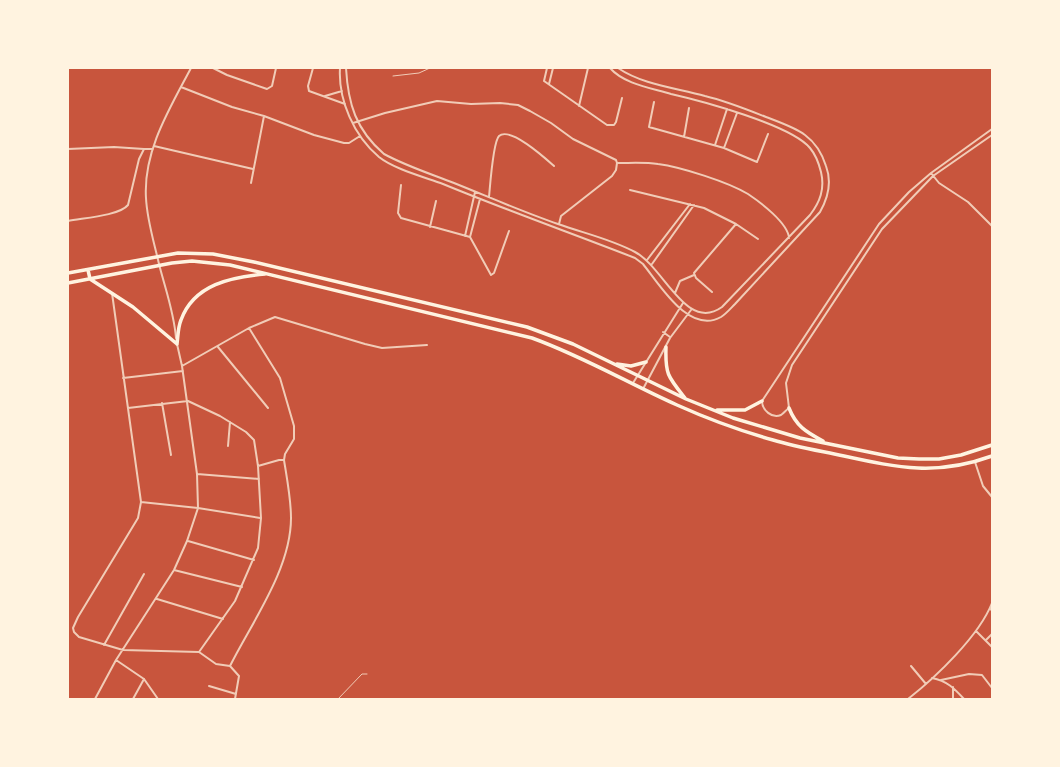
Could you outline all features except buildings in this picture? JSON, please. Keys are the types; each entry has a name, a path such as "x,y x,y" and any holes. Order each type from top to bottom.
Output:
{"main road":[{"path":"68,273 169,253 213,254 254,262 527,327 562,339 686,399 733,418 800,438 826,442 898,458 919,459 939,459 961,455 992,445"},
{"path":"68,283 172,262 210,262 268,274 532,338 575,355 723,424 780,442 873,462 920,469 941,468 975,462 992,456"},
{"path":"88,270 90,279 143,315 177,344"},
{"path":"177,344 180,321 186,310 196,298 211,286 227,279 268,274"},
{"path":"666,347 665,364 668,376 686,399"},
{"path":"611,363 631,366 646,362"},
{"path":"713,409 735,411 745,410 762,401"},
{"path":"789,408 797,424 801,428 826,442"}],"street":[{"path":"95,699 122,650 157,599 174,570 188,541 198,508 197,474 188,401 177,344 174,316 150,227 146,199 147,173 154,146 180,87 192,68"},
{"path":"213,68 227,75 267,89 272,86 276,68"},
{"path":"313,68 308,86 309,91 345,104"},
{"path":"340,68 345,104 353,123 360,136 381,158 474,197 635,258 643,264 687,315 703,321 714,320 724,315 820,212 829,188 829,173 819,149 808,137 797,129 714,99 640,78 618,68"},
{"path":"346,68 350,100 358,122 368,138 384,154 475,192 559,224 620,245 652,264 683,303 691,310 704,315 714,313 722,307 789,238 817,206 823,185 817,159 810,147 790,133 727,109 635,83 618,75 610,68"},
{"path":"547,68 544,81 609,126 616,122 622,98"},
{"path":"549,84 553,68"},
{"path":"579,106 588,68"},
{"path":"180,87 232,107 264,116 307,133 344,143 349,143 360,136"},
{"path":"324,96 342,91"},
{"path":"353,123 385,113 437,101 471,104 506,103 518,105 551,123 573,139 616,160 617,163 659,164 718,181 748,194 786,227 789,238"},
{"path":"654,102 650,127 715,145 757,162 768,134"},
{"path":"684,137 689,108"},
{"path":"715,145 727,109"},
{"path":"724,148 737,113"},
{"path":"251,183 252,169 264,116"},
{"path":"992,129 931,173 896,205 879,224 762,401 763,408 771,415 781,414 789,408 786,383 792,365 882,229 933,176 992,135"},
{"path":"489,197 494,153 498,137 501,135 508,134 517,138 554,166"},
{"path":"154,146 252,169"},
{"path":"68,149 114,147 153,149"},
{"path":"68,220 115,212 125,208 128,205 139,159 144,149"},
{"path":"559,224 561,216 612,176 617,163"},
{"path":"931,173 939,183 968,202 992,226"},
{"path":"401,185 398,215 401,218 470,237"},
{"path":"630,190 695,205 736,224 758,238"},
{"path":"466,236 475,192"},
{"path":"480,199 470,237 490,274 492,275 509,231"},
{"path":"430,227 436,201"},
{"path":"647,260 690,204"},
{"path":"652,264 695,205"},
{"path":"675,293 680,281 694,275 695,271 736,224"},
{"path":"694,275 712,292"},
{"path":"112,293 141,502 138,518 73,628 74,632 79,637 122,650 199,652 216,664 230,666 239,676 235,699"},
{"path":"633,383 663,332 683,303"},
{"path":"643,388 670,337 691,310"},
{"path":"182,366 218,347 248,328 275,317 382,348 427,345"},
{"path":"230,666 247,632 268,598 285,554 291,518 284,460 285,454 294,440 294,426 280,378 248,328"},
{"path":"663,332 670,337"},
{"path":"218,347 268,408"},
{"path":"123,378 183,371"},
{"path":"128,408 188,401 230,422 246,432 254,440 258,466 261,518 260,536 254,560 242,587 223,619 199,652"},
{"path":"162,404 171,455"},
{"path":"228,446 230,422"},
{"path":"258,466 284,460"},
{"path":"975,462 983,486 992,497"},
{"path":"197,474 259,479"},
{"path":"141,502 198,508 261,518"},
{"path":"188,541 254,560"},
{"path":"174,570 242,587"},
{"path":"104,645 144,574"},
{"path":"157,599 223,619"},
{"path":"908,699 932,678 976,631 992,603"},
{"path":"976,631 992,647"},
{"path":"986,640 992,634"},
{"path":"116,660 144,679 158,699"},
{"path":"911,666 926,684"},
{"path":"941,680 969,674 982,675 992,688"},
{"path":"932,678 941,680 953,686 964,699"},
{"path":"133,699 144,679"},
{"path":"209,686 236,694"},
{"path":"953,686 953,699"}],"lane":[{"path":"393,76 419,73 430,68"},
{"path":"338,699 362,674 367,674"}]}
